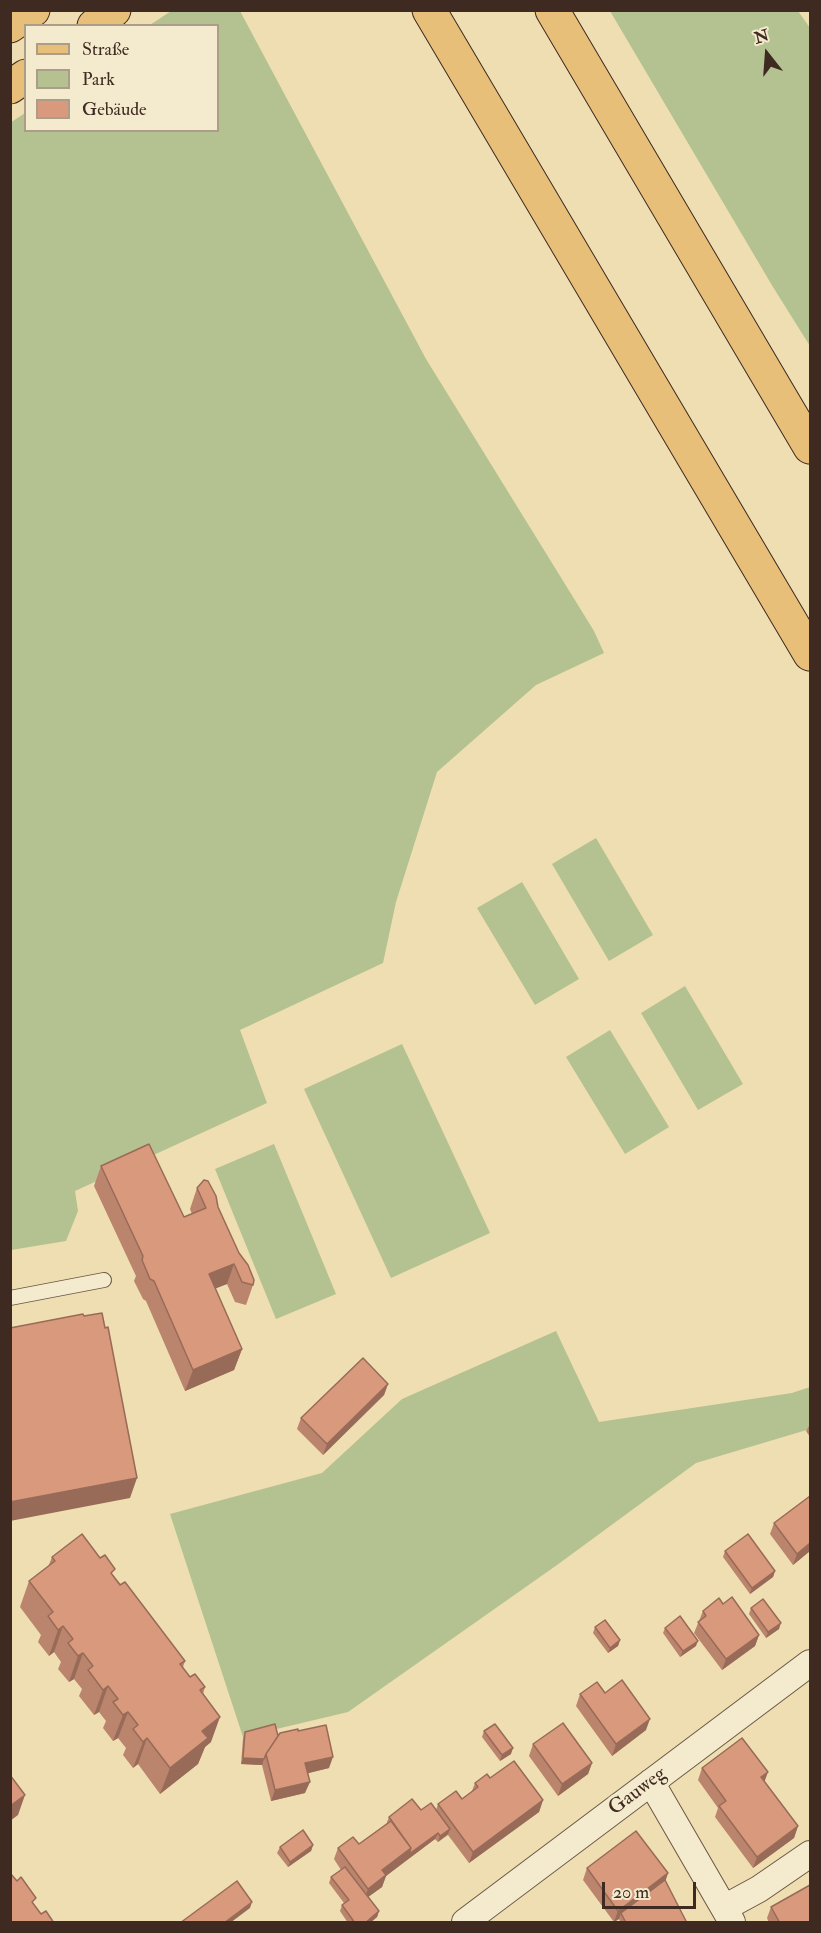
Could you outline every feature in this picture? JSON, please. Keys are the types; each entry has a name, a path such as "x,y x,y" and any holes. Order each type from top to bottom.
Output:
{"main road":[{"path":"10,26 33,10"},
{"path":"96,24 114,10"},
{"path":"429,10 810,654"},
{"path":"552,10 810,447"},
{"path":"10,87 24,77"}],"street":[{"name":"Gauweg","path":"465,1923 810,1663"},
{"path":"651,1782 728,1915 759,1888 810,1854"}],"lane":[{"path":"10,1298 104,1280"}],"green space":[{"path":"171,11 240,11 426,359 594,631 604,653 536,685 437,772 396,902 383,963 240,1030 267,1103 75,1191 78,1211 66,1241 11,1250 10,123 24,114 24,132 219,132 219,24 152,24"},
{"path":"610,11 798,11 810,28 810,346 773,287"},
{"path":"596,838 653,935 609,961 552,864"},
{"path":"522,882 579,979 535,1005 477,908"},
{"path":"685,986 743,1084 698,1110 641,1013"},
{"path":"610,1030 669,1127 625,1154 566,1057"},
{"path":"402,1044 490,1233 391,1278 304,1089"},
{"path":"274,1144 336,1294 276,1319 215,1169"},
{"path":"556,1331 599,1422 792,1393 810,1387 810,1429 696,1463 557,1565 348,1712 243,1737 170,1514 322,1473 402,1399"}],"building":[{"path":"149,1144 184,1217 206,1208 197,1188 204,1180 208,1181 239,1253 248,1265 254,1280 253,1285 242,1282 234,1264 209,1274 242,1349 193,1370 101,1166"},
{"path":"102,1313 105,1328 108,1327 137,1478 10,1502 10,1328 83,1314 84,1316"},
{"path":"363,1358 388,1384 327,1444 301,1418"},
{"path":"810,1496 810,1543 797,1554 774,1523"},
{"path":"82,1534 100,1558 105,1555 115,1569 111,1573 120,1585 125,1582 185,1661 180,1664 190,1677 195,1674 205,1687 200,1690 220,1717 202,1731 208,1738 170,1768 147,1738 143,1742 133,1729 138,1725 128,1712 123,1715 113,1702 118,1699 108,1686 103,1690 88,1670 93,1666 83,1653 78,1656 68,1643 73,1639 63,1626 58,1630 48,1616 53,1612 29,1581 55,1561 52,1557"},
{"path":"748,1534 775,1571 752,1588 725,1551"},
{"path":"732,1597 759,1635 726,1659 698,1622 706,1616 703,1611 719,1598 723,1604"},
{"path":"763,1599 781,1623 768,1632 751,1608"},
{"path":"680,1616 698,1641 683,1651 665,1628"},
{"path":"605,1620 620,1640 610,1648 595,1627"},
{"path":"622,1680 650,1719 616,1744 580,1694 597,1682 605,1693"},
{"path":"563,1723 592,1763 562,1784 533,1744"},
{"path":"275,1724 278,1736 264,1759 243,1758 245,1732"},
{"path":"495,1724 513,1748 502,1755 484,1731"},
{"path":"326,1725 333,1757 305,1763 310,1782 275,1790 266,1754 280,1733"},
{"path":"742,1738 768,1772 761,1777 798,1826 757,1857 719,1806 726,1801 702,1768"},
{"path":"514,1761 543,1800 473,1852 438,1804 456,1791 462,1799 478,1787 475,1783 487,1774 490,1778"},
{"path":"10,1775 25,1795 10,1806"},
{"path":"412,1799 421,1810 431,1803 450,1829 440,1836 438,1833 409,1854 411,1848 389,1817"},
{"path":"391,1821 411,1848 382,1870 386,1875 368,1889 338,1848 353,1837 359,1844"},
{"path":"303,1830 313,1845 290,1862 280,1847"},
{"path":"636,1831 668,1873 618,1911 587,1868"},
{"path":"345,1867 379,1911 365,1923 355,1923 342,1905 349,1900 331,1877"},
{"path":"10,1873 17,1881 21,1877 36,1898 32,1902 41,1914 46,1911 54,1923 10,1923"},
{"path":"665,1880 687,1923 626,1923 621,1913"},
{"path":"237,1881 252,1902 224,1923 180,1923"},
{"path":"810,1885 810,1923 780,1923 771,1907"}]}
